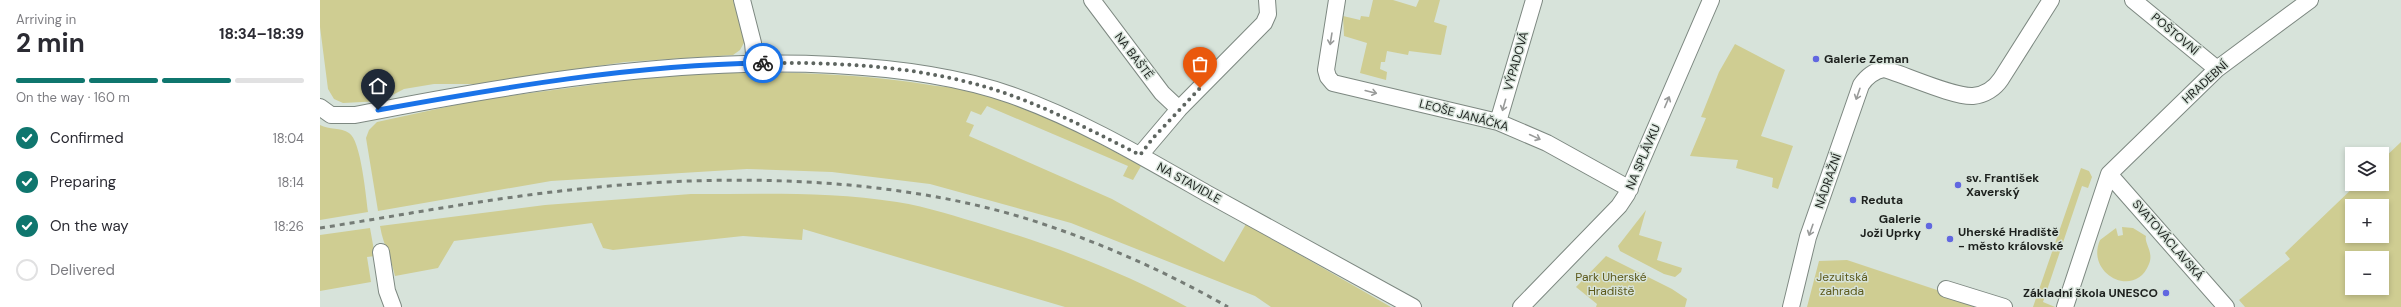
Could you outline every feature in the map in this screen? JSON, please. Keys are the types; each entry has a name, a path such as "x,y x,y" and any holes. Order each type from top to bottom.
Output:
{"street":[{"path":"742,0 753,43 755,64"},
{"name":"NA BAŠTĚ","path":"1092,0 1162,93 1179,109"},
{"path":"1140,155 1146,145 1179,109 1264,23 1268,14 1267,0"},
{"name":"LEOŠE JANÁČKA","path":"1337,0 1326,70 1328,77 1334,82 1498,122 1547,143 1630,189"},
{"name":"VÝPADOVÁ","path":"1498,122 1534,0"},
{"name":"NA SPLÁVKU","path":"1521,307 1619,206 1630,189 1711,0"},
{"name":"NÁDRAŽNÍ","path":"1791,307 1808,237 1861,85 1870,75 1884,69 1964,95 1982,94 1999,83 2051,0"},
{"name":"POŠTOVNÍ","path":"2133,0 2217,69"},
{"name":"HRADEBNÍ","path":"2109,174 2217,69 2310,0"},
{"name":"NA STAVIDLE","path":"320,107 331,115 355,115 530,84 597,76 755,64 878,68 964,82 1012,95 1050,110 1140,155 1413,307"},
{"path":"2065,307 2109,174"},
{"name":"SVATOVÁCLAVSKÁ","path":"2109,174 2226,307"},
{"path":"381,252 387,291 393,307"},
{"path":"1946,289 2004,307"}],"green space":[{"path":"320,0 733,0 745,41 740,50 733,55 625,62 477,84 434,84 404,89 381,101 343,103 334,99 328,89 320,27"},
{"path":"1373,0 1393,0 1416,7 1419,0 1440,0 1434,22 1447,26 1441,55 1409,51 1408,55 1387,51 1385,62 1381,62 1380,69 1387,72 1386,80 1360,73 1367,43 1344,36 1343,16 1360,20 1361,16 1369,17"},
{"path":"1735,44 1785,70 1761,136 1793,146 1778,189 1772,187 1773,178 1736,168 1738,160 1690,156 1706,118 1701,117 1719,72"},
{"path":"714,72 795,73 876,78 964,89 1014,104 1057,123 1141,166 1133,180 1123,176 1128,166 987,106 981,115 971,111 966,122 974,125 969,136 1112,199 1224,262 1246,224 1391,307 1271,307 1255,296 1071,223 930,184 832,172 747,169 551,181 378,211 366,138 369,130 377,122 478,100 636,79"},
{"path":"320,125 327,128 346,131 353,138 360,157 368,212 320,220"},
{"path":"2401,142 2401,307 2245,307 2239,300 2290,259 2285,253 2350,191 2389,191 2389,153"},
{"path":"2081,168 2089,171 2092,177 2088,188 2082,186 2043,302 2055,307 2033,307"},
{"path":"691,194 846,196 897,202 943,212 1089,261 1163,294 1187,307 1065,307 803,229 802,240 743,236 613,250 603,248 592,223 454,241 438,268 395,276 380,226 545,205"},
{"path":"1646,210 1639,235 1662,242 1657,260 1682,268 1681,272 1675,277 1664,274 1620,251 1618,246"},
{"path":"2122,227 2133,228 2146,236 2146,242 2150,252 2149,264 2142,275 2133,280 2123,281 2114,278 2105,272 2099,263 2097,252 2100,240 2116,228 2118,236 2123,235"},
{"path":"370,228 375,256 367,257 371,282 320,291 320,235"},
{"name":"Park Uherské Hradiště","path":"1606,256 1672,289 1687,299 1685,307 1596,307 1597,304 1576,287"},
{"name":"Jezuitská zahrada","path":"1847,260 1988,307 1807,307 1819,261"}],"railway":[{"path":"320,228 507,198 627,185 685,181 743,180 861,186 919,194 976,205 1031,220 1082,238 1156,269 1228,307"}],"way so far":[{"path":"763,63 878,68 947,78 981,86 1012,95 1050,110 1140,155 1146,145 1200,88"}],"place":[{"name":"Galerie Zeman","path":"1816,59"},
{"name":"sv. František Xaverský","path":"1958,185"},
{"name":"Reduta","path":"1853,200"},
{"name":"Galerie Joži Uprky","path":"1929,226"},
{"name":"Uherské Hradiště - město královské","path":"1950,239"},
{"name":"Základní škola UNESCO","path":"2166,293"}],"route":[{"path":"378,110 530,84 621,73 763,63"}]}
